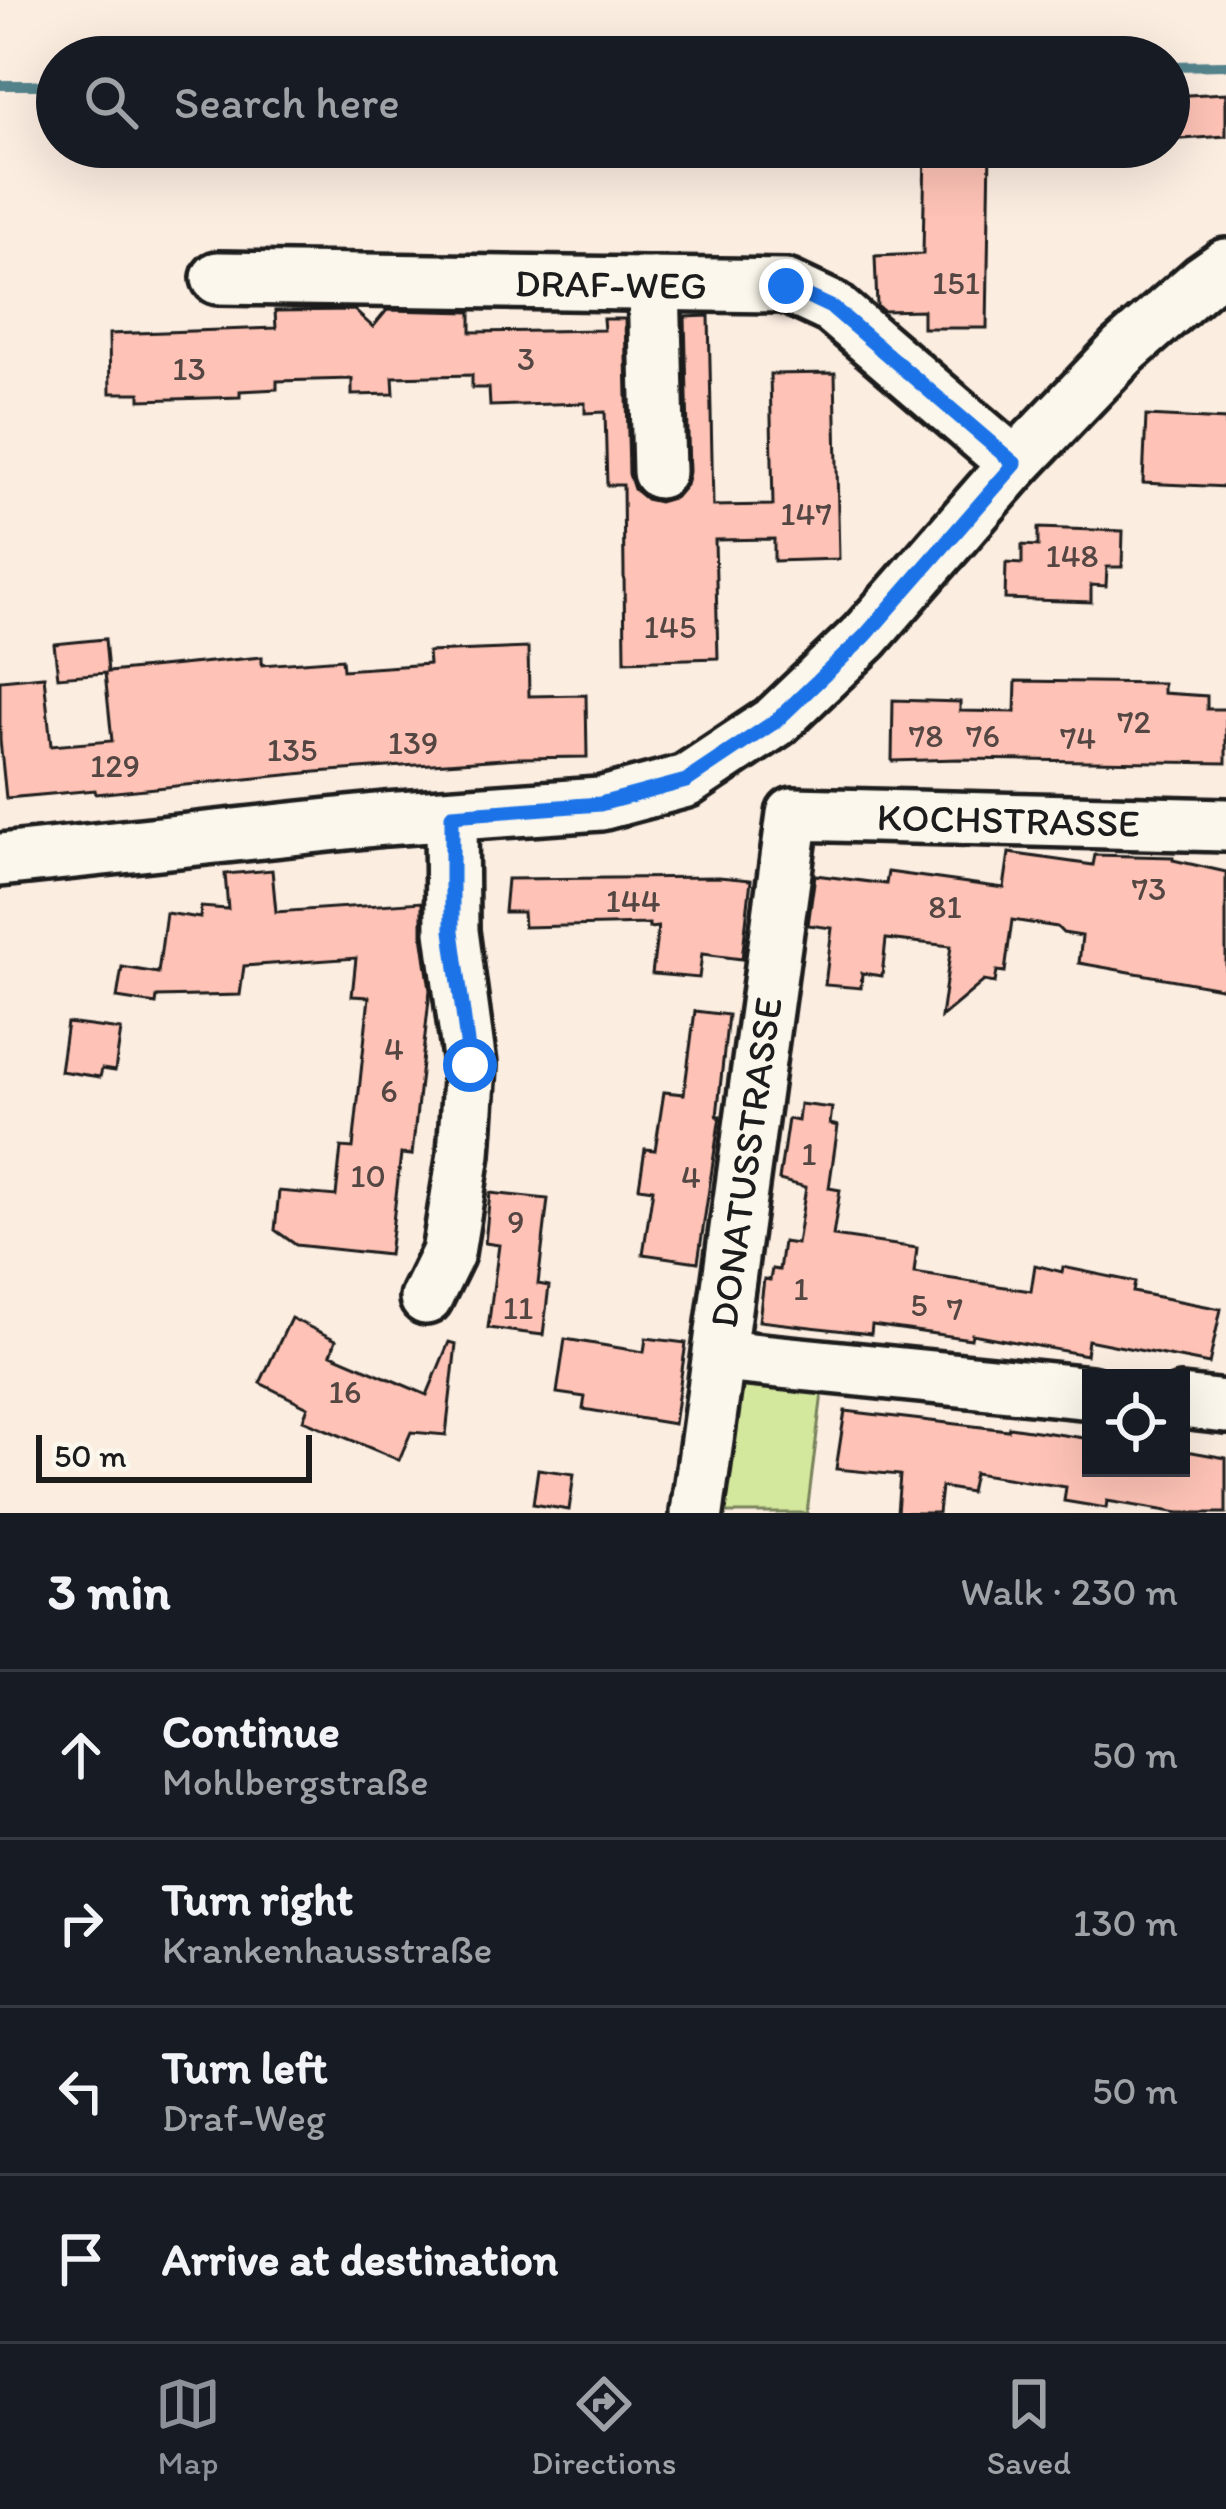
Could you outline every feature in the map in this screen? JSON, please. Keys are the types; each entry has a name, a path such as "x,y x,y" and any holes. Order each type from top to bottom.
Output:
{"street":[{"path":"0,860 385,819 600,804 686,781 776,721 865,636 1015,464 1123,351 1226,266"},
{"name":"DRAF-WEG","path":"218,278 786,286 833,308 1015,464"},
{"path":"654,284 659,472"},
{"name":"KOCHSTRASSE","path":"793,814 1226,825"},
{"name":"DONATUSSTRASSE","path":"697,1513 793,814"},
{"path":"426,1298 448,1253 464,1154 470,1065 452,931 452,815"},
{"path":"721,1356 1082,1392"},
{"path":"1190,1403 1226,1407"}],"green space":[{"path":"741,1384 822,1393 807,1513 723,1513"}],"building":[{"path":"1226,93 1226,136 1190,139 1190,95"},
{"path":"925,168 990,168 987,328 923,328 923,310 883,311 877,306 875,256 923,254"},
{"path":"354,310 373,327 387,310 471,312 471,332 604,330 603,319 625,319 629,474 634,489 659,502 676,497 689,472 685,317 709,316 713,506 773,505 770,374 835,373 839,559 774,561 774,539 715,540 718,658 625,661 623,485 607,485 605,412 585,413 585,403 490,406 489,388 472,388 472,375 393,377 394,394 352,395 352,379 277,381 277,389 240,391 240,397 140,400 140,393 110,393 109,334 276,328 275,311"},
{"path":"1146,416 1226,420 1226,487 1143,483"},
{"path":"1038,528 1123,531 1122,567 1107,567 1106,586 1091,585 1091,602 1005,599 1006,563 1022,564 1022,545 1038,546"},
{"path":"105,639 108,672 262,657 262,665 342,659 343,670 429,664 428,652 528,648 529,696 586,695 587,757 316,772 6,798 0,680 44,676 51,746 112,741 105,673 58,677 54,644"},
{"path":"1016,681 1163,683 1163,693 1207,696 1207,709 1226,709 1226,763 892,761 893,700 960,702 960,711 1015,712"},
{"path":"1009,853 1093,865 1095,855 1173,857 1226,872 1226,989 1079,963 1082,936 1012,920 1005,972 997,971 995,983 984,981 941,1017 951,946 886,939 882,976 862,973 861,988 825,985 832,928 808,925 815,875 886,884 888,872 1004,888"},
{"path":"272,870 276,912 422,902 430,990 412,1155 401,1154 389,1255 296,1245 275,1230 279,1191 336,1196 341,1147 353,1148 369,997 352,996 356,958 244,966 240,995 157,997 156,1004 117,998 122,967 158,973 166,913 200,918 201,907 228,909 225,874"},
{"path":"507,879 751,880 742,959 702,954 699,978 652,974 658,927 524,927 523,912 504,912"},
{"path":"695,1011 728,1015 720,1116 698,1262 643,1254 653,1189 639,1187 645,1149 655,1150 664,1092 684,1094"},
{"path":"67,1023 121,1030 115,1071 102,1069 100,1077 60,1071"},
{"path":"800,1104 832,1108 830,1124 838,1126 829,1188 840,1190 833,1236 917,1248 914,1273 1031,1291 1035,1265 1062,1272 1063,1267 1135,1282 1133,1292 1221,1309 1209,1364 1088,1340 1086,1355 972,1334 971,1339 872,1325 871,1334 759,1321 764,1279 770,1280 772,1269 779,1270 783,1242 797,1244 806,1187 779,1180 788,1119 798,1121"},
{"path":"490,1193 548,1199 538,1284 549,1286 543,1335 488,1328 499,1245 485,1243"},
{"path":"291,1318 336,1340 331,1354 427,1395 449,1342 456,1344 446,1435 411,1432 399,1460 303,1420 308,1407 260,1383"},
{"path":"646,1338 686,1343 674,1424 583,1409 585,1397 557,1393 565,1339 644,1352"},
{"path":"845,1411 1009,1427 1082,1438 1082,1477 1190,1477 1190,1452 1226,1458 1226,1513 1179,1513 1107,1501 1106,1508 1064,1501 1066,1487 974,1473 970,1492 941,1487 938,1513 897,1513 900,1475 836,1469"},
{"path":"538,1469 574,1474 569,1510 533,1504"}],"waterway":[{"path":"1190,66 1226,65"},
{"path":"0,85 36,85"}],"route":[{"path":"470,1065 452,931 452,815 600,804 686,781 776,721 865,636 1015,464 833,308 786,286"}]}
